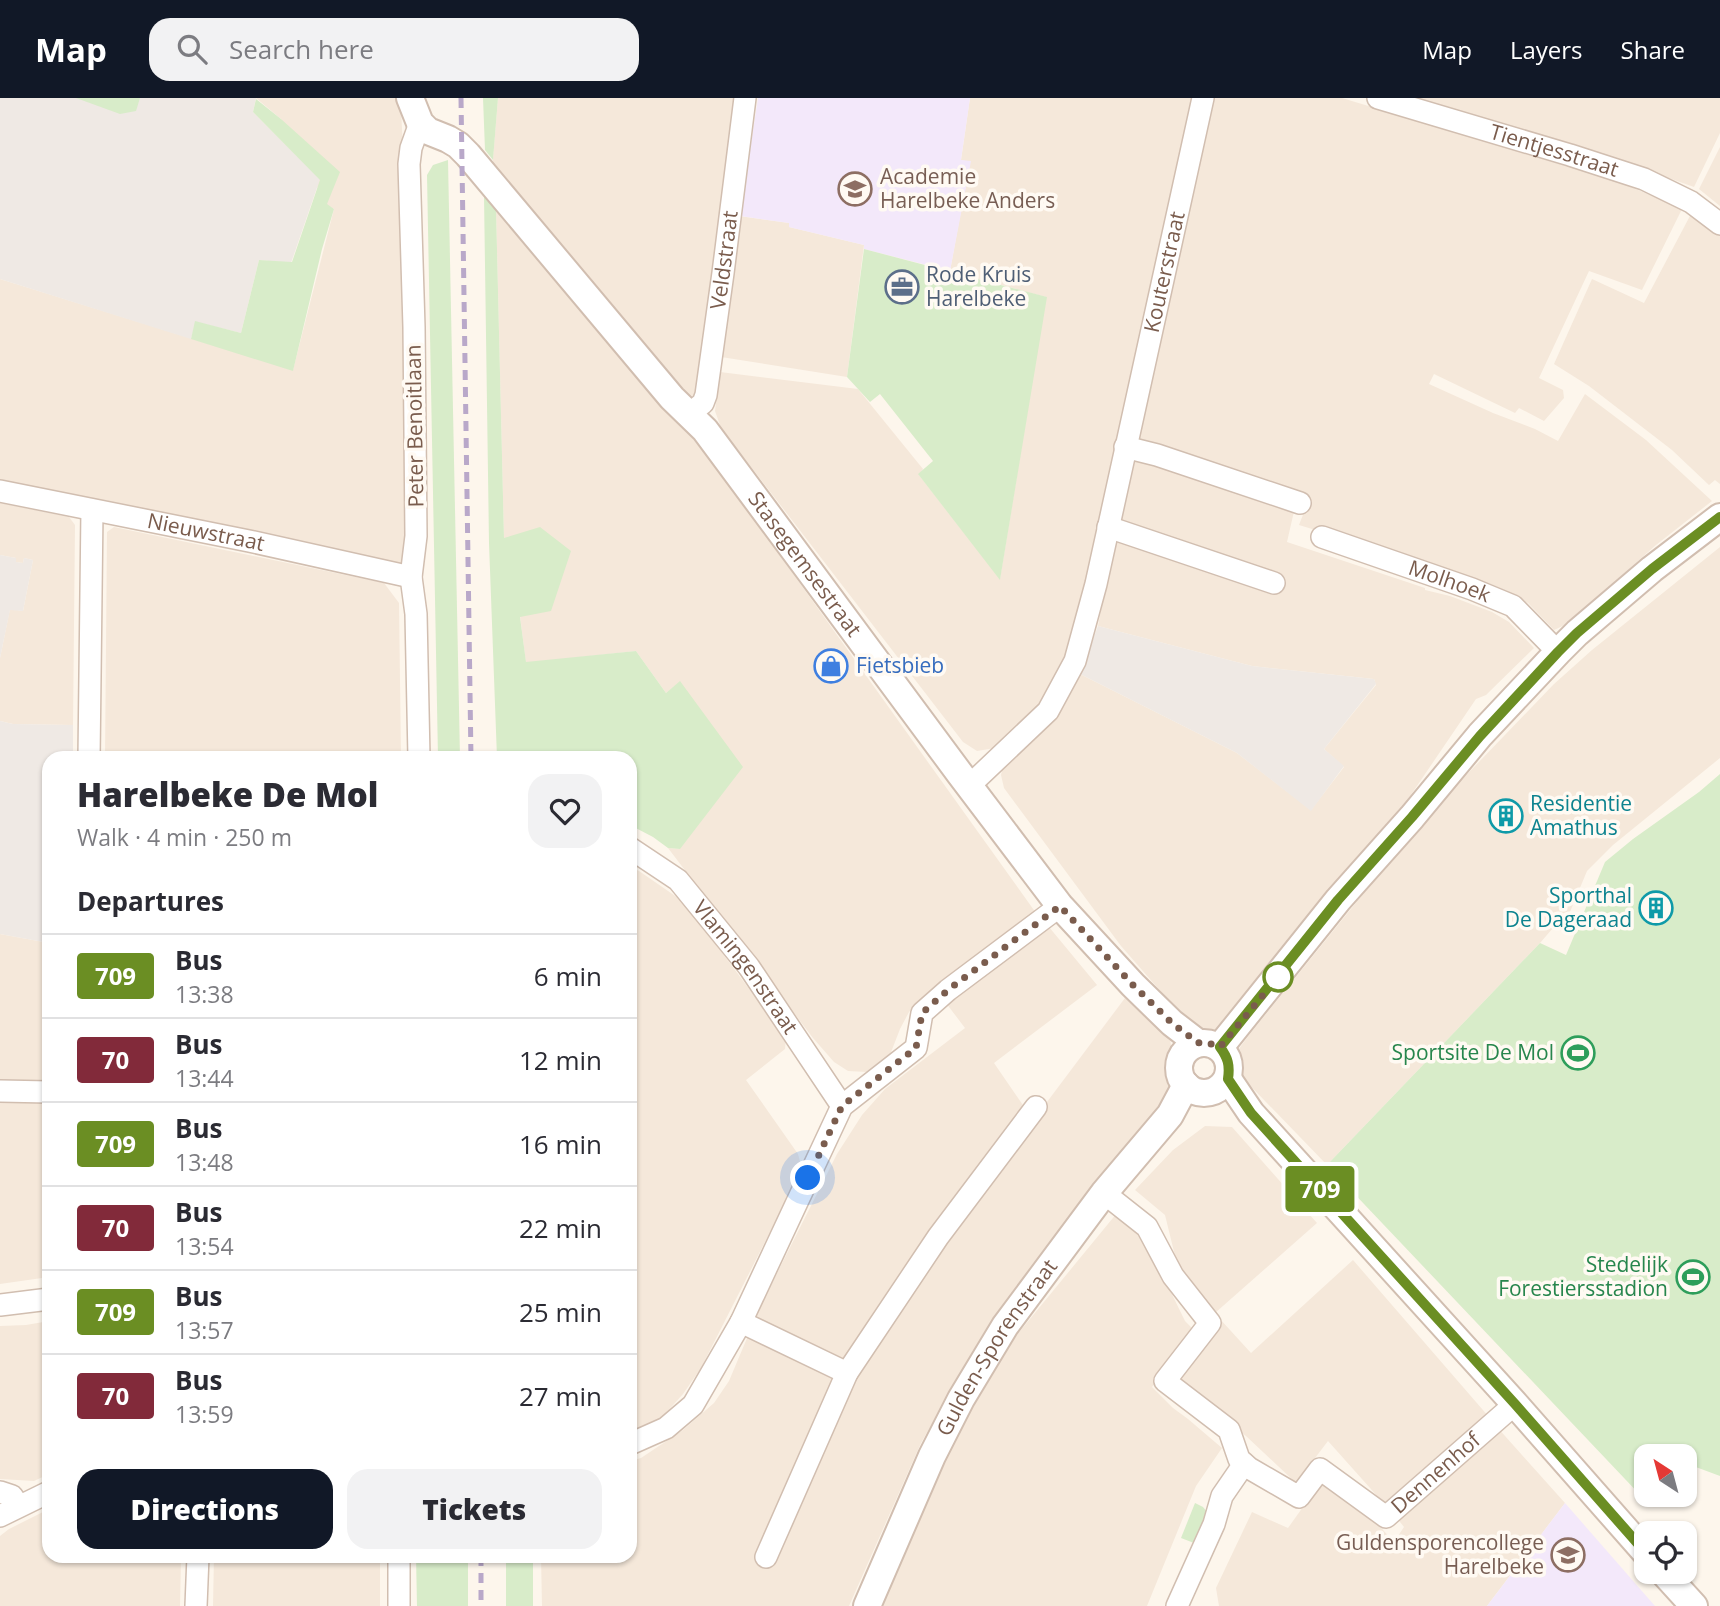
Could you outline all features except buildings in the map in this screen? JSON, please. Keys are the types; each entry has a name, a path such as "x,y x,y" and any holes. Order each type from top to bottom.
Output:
{"street":[{"path":"410,98 420,123"},
{"name":"Veldstraat","path":"688,415 703,403 706,394 745,98"},
{"name":"Kouterstraat","path":"969,786 1048,711 1075,661 1096,584 1203,98"},
{"name":"Tientjesstraat","path":"1378,98 1644,179 1691,202 1720,224"},
{"name":"Stasegemsestraat","path":"420,123 428,131 458,145 468,155 673,398 705,430 1060,906 1133,985 1201,1047"},
{"name":"Peter Benoitlaan","path":"419,751 416,614 411,577 416,522 409,164 411,148 420,123"},
{"path":"1125,447 1157,455 1300,503"},
{"name":"Nieuwstraat","path":"0,491 411,577"},
{"path":"89,751 93,510"},
{"path":"1634,1539 1251,1113 1208,1086 1180,1075 1179,1066 1181,1057 1201,1047 1338,900 1480,736 1558,652 1652,569 1720,517"},
{"path":"1108,527 1274,583"},
{"name":"Molhoek","path":"1322,537 1513,606 1558,652"},
{"name":"Vlamingenstraat","path":"637,853 678,880 749,967 842,1106"},
{"path":"637,1441 666,1428 693,1405 741,1322 842,1106 916,1048 922,1013 948,990 1060,906"},
{"path":"1201,1047 1228,1058 1230,1067 1208,1086"},
{"name":"Gulden-Sporenstraat","path":"867,1606 932,1456 961,1399 1005,1326 1104,1193 1170,1115 1208,1086"},
{"path":"0,1091 42,1092"},
{"path":"766,1557 847,1373 938,1237 1036,1107"},
{"path":"1104,1193 1147,1227 1173,1276 1210,1323 1165,1381 1229,1430 1239,1459 1244,1464 1222,1496 1214,1524 1177,1606"},
{"path":"0,1305 42,1300"},
{"path":"741,1322 847,1373"},
{"name":"Dennenhof","path":"1244,1464 1299,1497 1320,1469 1386,1517 1515,1404"},
{"path":"0,1492 12,1496 19,1506"},
{"path":"0,1516 42,1495"},
{"path":"196,1606 198,1563"},
{"path":"399,1563 399,1606"},
{"path":"1674,1584 1694,1606"}],"shaded area":[{"path":"0,98 256,98 253,112 320,179 291,263 259,260 241,333 196,322 191,339 0,279"},
{"path":"256,98 398,98 401,107 408,259 409,522 405,561 395,566 0,484 0,279 293,370 334,209 327,205 281,119"},
{"path":"498,98 739,98 701,388 694,396 682,395 492,171"},
{"name":"Academie Harelbeke Anders","path":"758,98 970,98 961,160 971,161 950,271 864,249 864,245 789,227 789,223 740,216"},
{"path":"970,98 1192,98 1091,565 1068,656 1038,706 995,748 977,751 963,742 721,428 715,411 720,372 858,389 923,469 919,475 1000,579 1046,297 950,271 970,162 961,160"},
{"path":"1214,98 1342,98 1622,183 1682,209 1642,290 1589,271 1539,378 1563,390 1564,398 1544,421 1519,408 1515,413 1434,374 1429,384 1558,441 1585,394 1646,440 1712,501 1656,545 1567,624 1554,630 1528,603 1491,584 1299,525 1308,502 1133,444"},
{"path":"1415,98 1720,98 1720,133 1694,187 1573,144"},
{"path":"1720,147 1720,206 1699,189"},
{"path":"496,208 531,245 716,466 1036,913 929,992 909,1012 888,1060 867,1072 848,1071 834,1062 668,848 680,849 680,682 666,693 636,651 526,663 520,616 504,538"},
{"path":"1691,214 1720,236 1720,484 1715,480 1709,485 1672,450 1589,386 1554,364 1592,279 1644,303"},
{"path":"739,216 789,223 789,227 864,245 847,377 721,357"},
{"path":"1133,453 1295,507 1287,542 1492,612 1509,622 1534,648 1486,695 1476,699 1385,833 1214,1032 1206,1034 1163,994 1121,946 1004,788 1001,775 1003,766 1051,722 1080,674 1237,753 1311,810 1344,767 1324,749 1376,685 1374,679 1252,666 1098,626"},
{"path":"0,503 69,517 75,525 73,725 13,724 0,721 0,658 10,609 23,611 33,560 24,558 23,563 15,562 16,558 0,555"},
{"path":"114,527 384,583 399,603 401,751 105,751 107,532"},
{"path":"1720,547 1720,758 1613,845 1587,871 1562,931 1553,928 1327,1165 1236,1071 1233,1057 1422,821 1554,684"},
{"path":"0,555 16,558 16,562 23,563 24,558 33,560 23,611 10,610 0,658"},
{"path":"1098,626 1252,666 1374,679 1376,684 1324,749 1344,766 1311,811 1237,753 1080,674"},
{"path":"0,721 13,724 73,725 73,751 42,751 42,942 0,934"},
{"path":"637,870 684,902 786,1038 785,1049 746,1080 798,1154 802,1169 701,1368 665,1414 637,1432"},
{"path":"1049,927 1097,985 994,1063 1027,1111 847,1361 837,1362 753,1321 837,1154 862,1115 885,1089 965,1028 946,1003"},
{"path":"0,934 42,942 42,1080 0,1080"},
{"path":"1125,998 1170,1038 1176,1083 1173,1095 1040,1258 965,1366 921,1443 849,1606 542,1606 541,1563 637,1563 637,1459 683,1430 714,1403 729,1381 750,1331 852,1381 886,1325"},
{"path":"0,1103 42,1103 42,1278 0,1284"},
{"path":"1205,1126 1232,1127 1317,1223 1215,1313 1179,1272 1165,1215 1135,1190 1173,1150"},
{"path":"1117,1213 1143,1235 1185,1321 1195,1331 1152,1387 1222,1448 1196,1486 1147,1606 883,1606 911,1530 960,1428 1016,1336"},
{"path":"1353,1260 1489,1417 1387,1507 1328,1441 1296,1483 1246,1436 1173,1381 1220,1319 1251,1353"},
{"path":"42,1322 42,1477 34,1481 0,1479 0,1326"},
{"path":"1497,1427 1565,1503 1487,1606 1219,1606 1216,1588 1252,1512 1288,1528 1320,1483 1358,1507 1394,1542 1404,1527 1396,1517"},
{"name":"Guldensporencollege Harelbeke","path":"1565,1503 1655,1606 1487,1606"},
{"path":"42,1512 42,1563 181,1563 180,1606 0,1606 0,1536"},
{"path":"214,1563 380,1563 380,1606 213,1606"}],"green space":[{"path":"76,98 140,98 136,111 120,114"},
{"path":"483,98 498,98 493,160 485,150"},
{"path":"256,99 340,172 327,204 334,209 293,371 191,339 195,321 241,333 259,260 292,262 320,180 253,112"},
{"path":"448,160 460,751 438,751 427,175 433,165"},
{"path":"484,196 496,208 504,538 540,527 571,551 551,611 520,617 526,662 636,651 666,693 680,681 743,767 680,849 668,848 637,829 637,751 497,751 489,543"},
{"path":"864,249 1047,297 1000,580 918,474 933,461 880,394 870,402 847,377"},
{"name":"Sportsite De Mol","path":"1720,774 1720,1476 1698,1468 1698,1444 1634,1444 1634,1489 1327,1165 1540,943 1566,955 1605,862"},
{"path":"1195,1503 1207,1512 1198,1542 1194,1543 1181,1538"},
{"path":"416,1563 468,1563 468,1606 417,1606"},
{"path":"506,1563 533,1563 533,1606 506,1606"}],"railway":[{"path":"461,98 471,751"},
{"path":"481,1563 481,1606"}],"bus line":[{"name":"709","path":"1634,1539 1251,1113 1228,1079 1228,1058 1220,1047 1338,900 1480,736 1558,652 1652,569 1720,517"}],"place":[{"name":"Academie Harelbeke Anders","path":"855,189"},
{"name":"Rode Kruis Harelbeke","path":"902,287"},
{"name":"Fietsbieb","path":"831,666"},
{"name":"Residentie Amathus","path":"1506,816"},
{"name":"Sporthal De Dageraad","path":"1656,908"},
{"name":"Sportsite De Mol","path":"1578,1053"},
{"name":"Stedelijk Forestiersstadion","path":"1693,1277"},
{"name":"Guldensporencollege Harelbeke","path":"1568,1555"}],"route":[{"path":"808,1178 842,1106 916,1048 922,1013 948,990 1060,906 1133,985 1172,1023 1198,1043 1205,1042 1220,1047 1278,977"}]}
